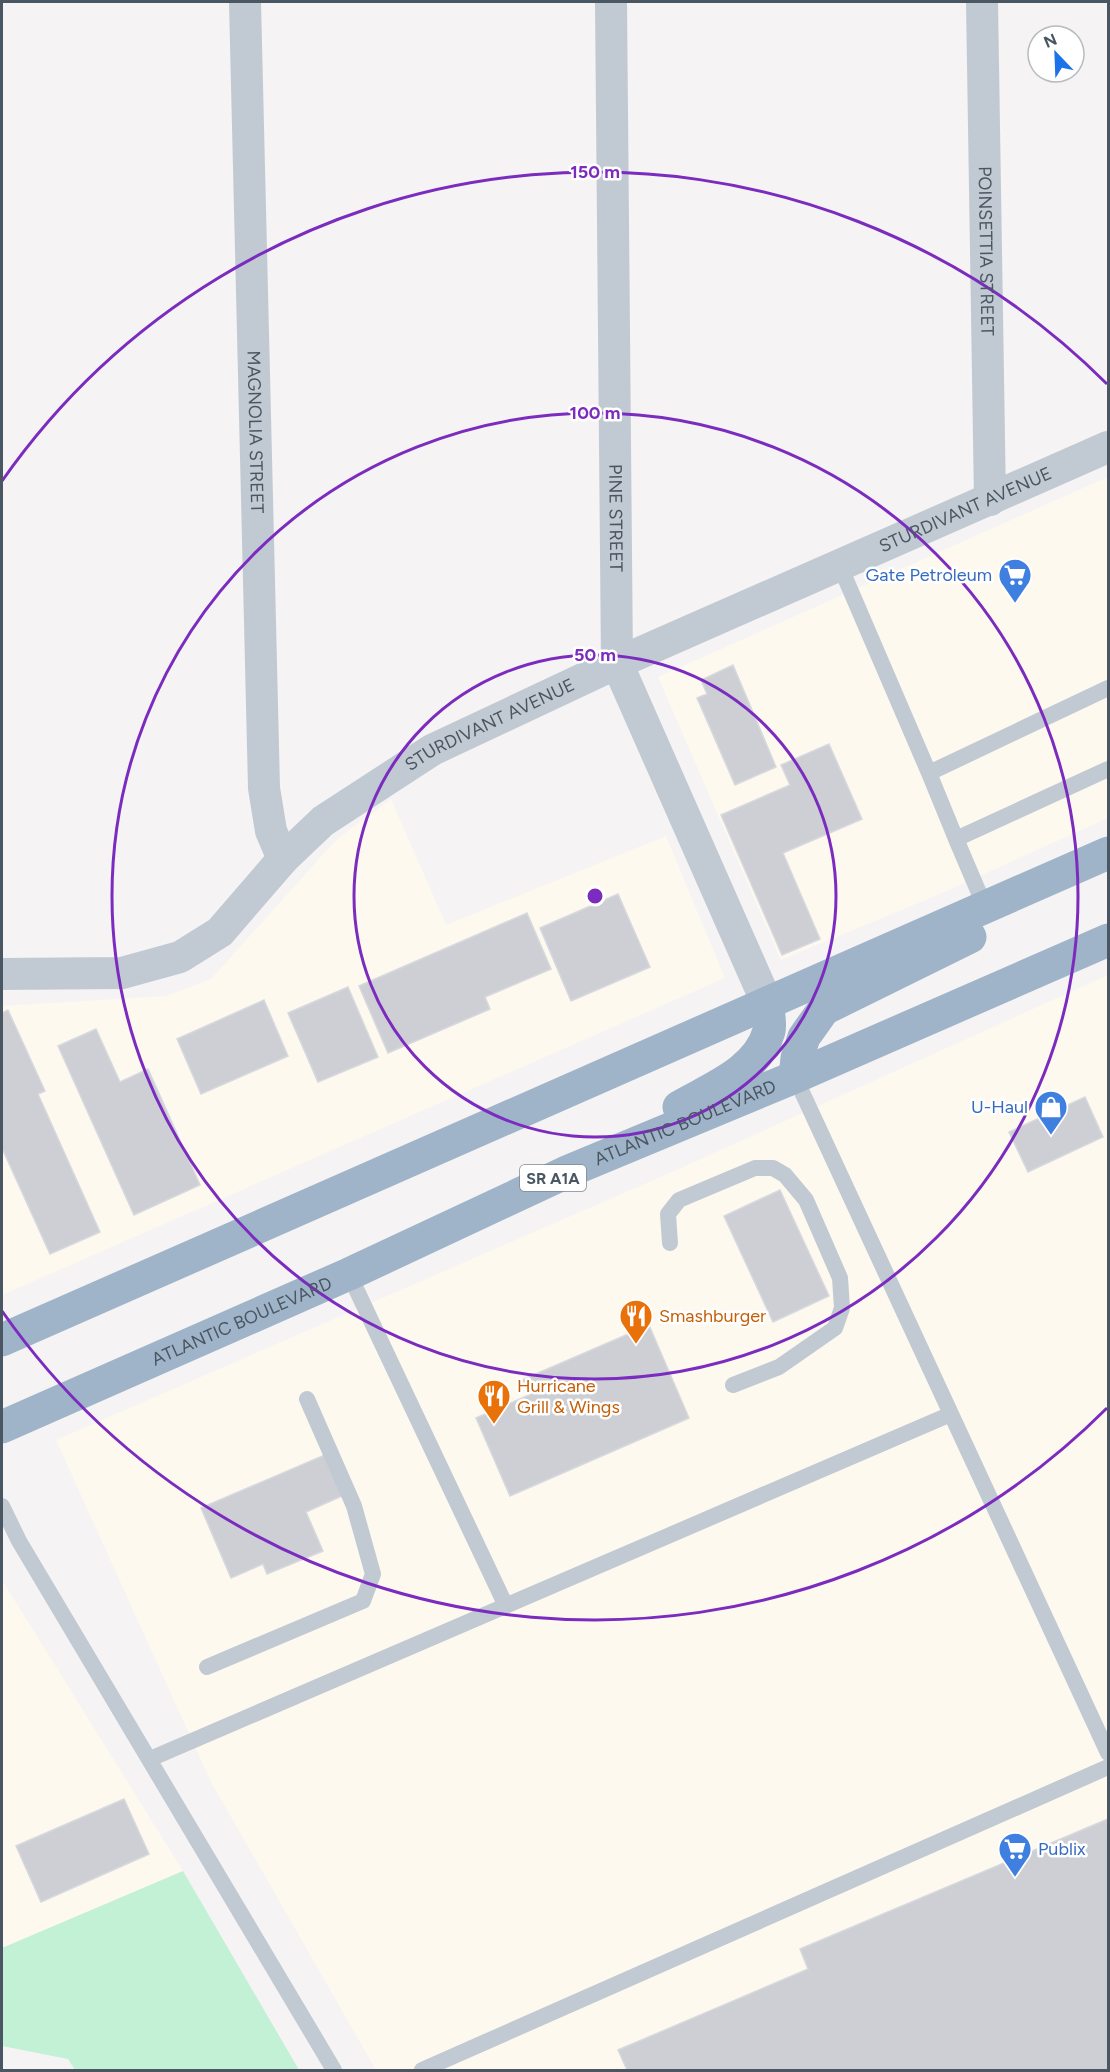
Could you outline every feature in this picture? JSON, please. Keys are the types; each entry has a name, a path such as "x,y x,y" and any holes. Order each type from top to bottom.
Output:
{"highway":[{"path":"2,1340 1108,853"},
{"path":"795,1077 797,1058 804,1037 824,1010 976,933 985,907"},
{"name":"ATLANTIC BOULEVARD","path":"2,1427 349,1274 569,1171 795,1077 1108,940"},
{"path":"569,1171 740,1072 761,1052 770,1029 767,1003"}],"street":[{"name":"MAGNOLIA STREET","path":"245,2 264,788 271,831 283,859"},
{"name":"PINE STREET","path":"611,2 617,663 767,1003"},
{"name":"POINSETTIA STREET","path":"982,2 990,500"},
{"name":"STURDIVANT AVENUE","path":"2,974 122,972 180,957 220,932 283,859 323,821 432,750 617,663 1108,450"}],"lane":[{"path":"840,566 985,907"},
{"path":"929,773 1108,688"},
{"path":"956,838 1108,769"},
{"path":"795,1077 1108,1754"},
{"path":"669,1243 668,1214 679,1200 755,1168 773,1168 785,1175 806,1200 840,1278 842,1308 835,1328 779,1367 733,1385"},
{"path":"349,1274 506,1606"},
{"path":"207,1667 363,1600 373,1574 354,1506 307,1400"},
{"path":"150,1759 951,1414"},
{"path":"2,1506 19,1542 334,2070"},
{"path":"422,2070 1108,1767"}],"shaded area":[{"path":"1108,477 1108,818 933,897 781,960 658,677"},
{"path":"391,799 446,925 666,836 725,978 2,1295 2,1006 166,996 211,979 336,840"},
{"path":"1108,975 1108,2070 376,2070 211,1782 56,1440 672,1172"},
{"path":"2,1580 183,1871 2,1948"}],"green space":[{"path":"183,1871 299,2070 75,2070 68,2059 2,2046 2,1948"}],"building":[{"path":"733,665 776,767 735,785 697,698 707,694 701,680"},
{"path":"829,744 862,819 783,853 820,939 782,955 721,815 790,785 781,765"},
{"path":"618,894 650,967 571,1001 540,928"},
{"path":"527,913 551,969 485,997 490,1009 388,1053 359,986"},
{"path":"348,987 378,1057 318,1082 288,1013"},
{"path":"264,1000 288,1056 201,1094 177,1039"},
{"path":"8,1010 45,1091 38,1094 100,1232 50,1254 2,1148 2,1013"},
{"path":"96,1029 120,1082 148,1069 200,1185 134,1215 58,1046"},
{"path":"1085,1097 1103,1137 1028,1172 1009,1132"},
{"path":"780,1190 829,1296 773,1322 724,1216"},
{"path":"649,1325 689,1418 510,1496 476,1418 529,1395 522,1380"},
{"path":"327,1454 344,1495 306,1512 323,1551 267,1574 263,1564 231,1578 201,1508"},
{"path":"124,1799 149,1854 41,1902 16,1846"},
{"path":"1108,1819 1108,2070 627,2070 618,2050 808,1969 800,1949"}],"place":[{"name":"Gate Petroleum","path":"1015,604"},
{"name":"U-Haul","path":"1051,1136"},
{"name":"Smashburger","path":"636,1345"},
{"name":"Hurricane Grill & Wings","path":"494,1425"},
{"name":"Publix","path":"1015,1878"}]}
